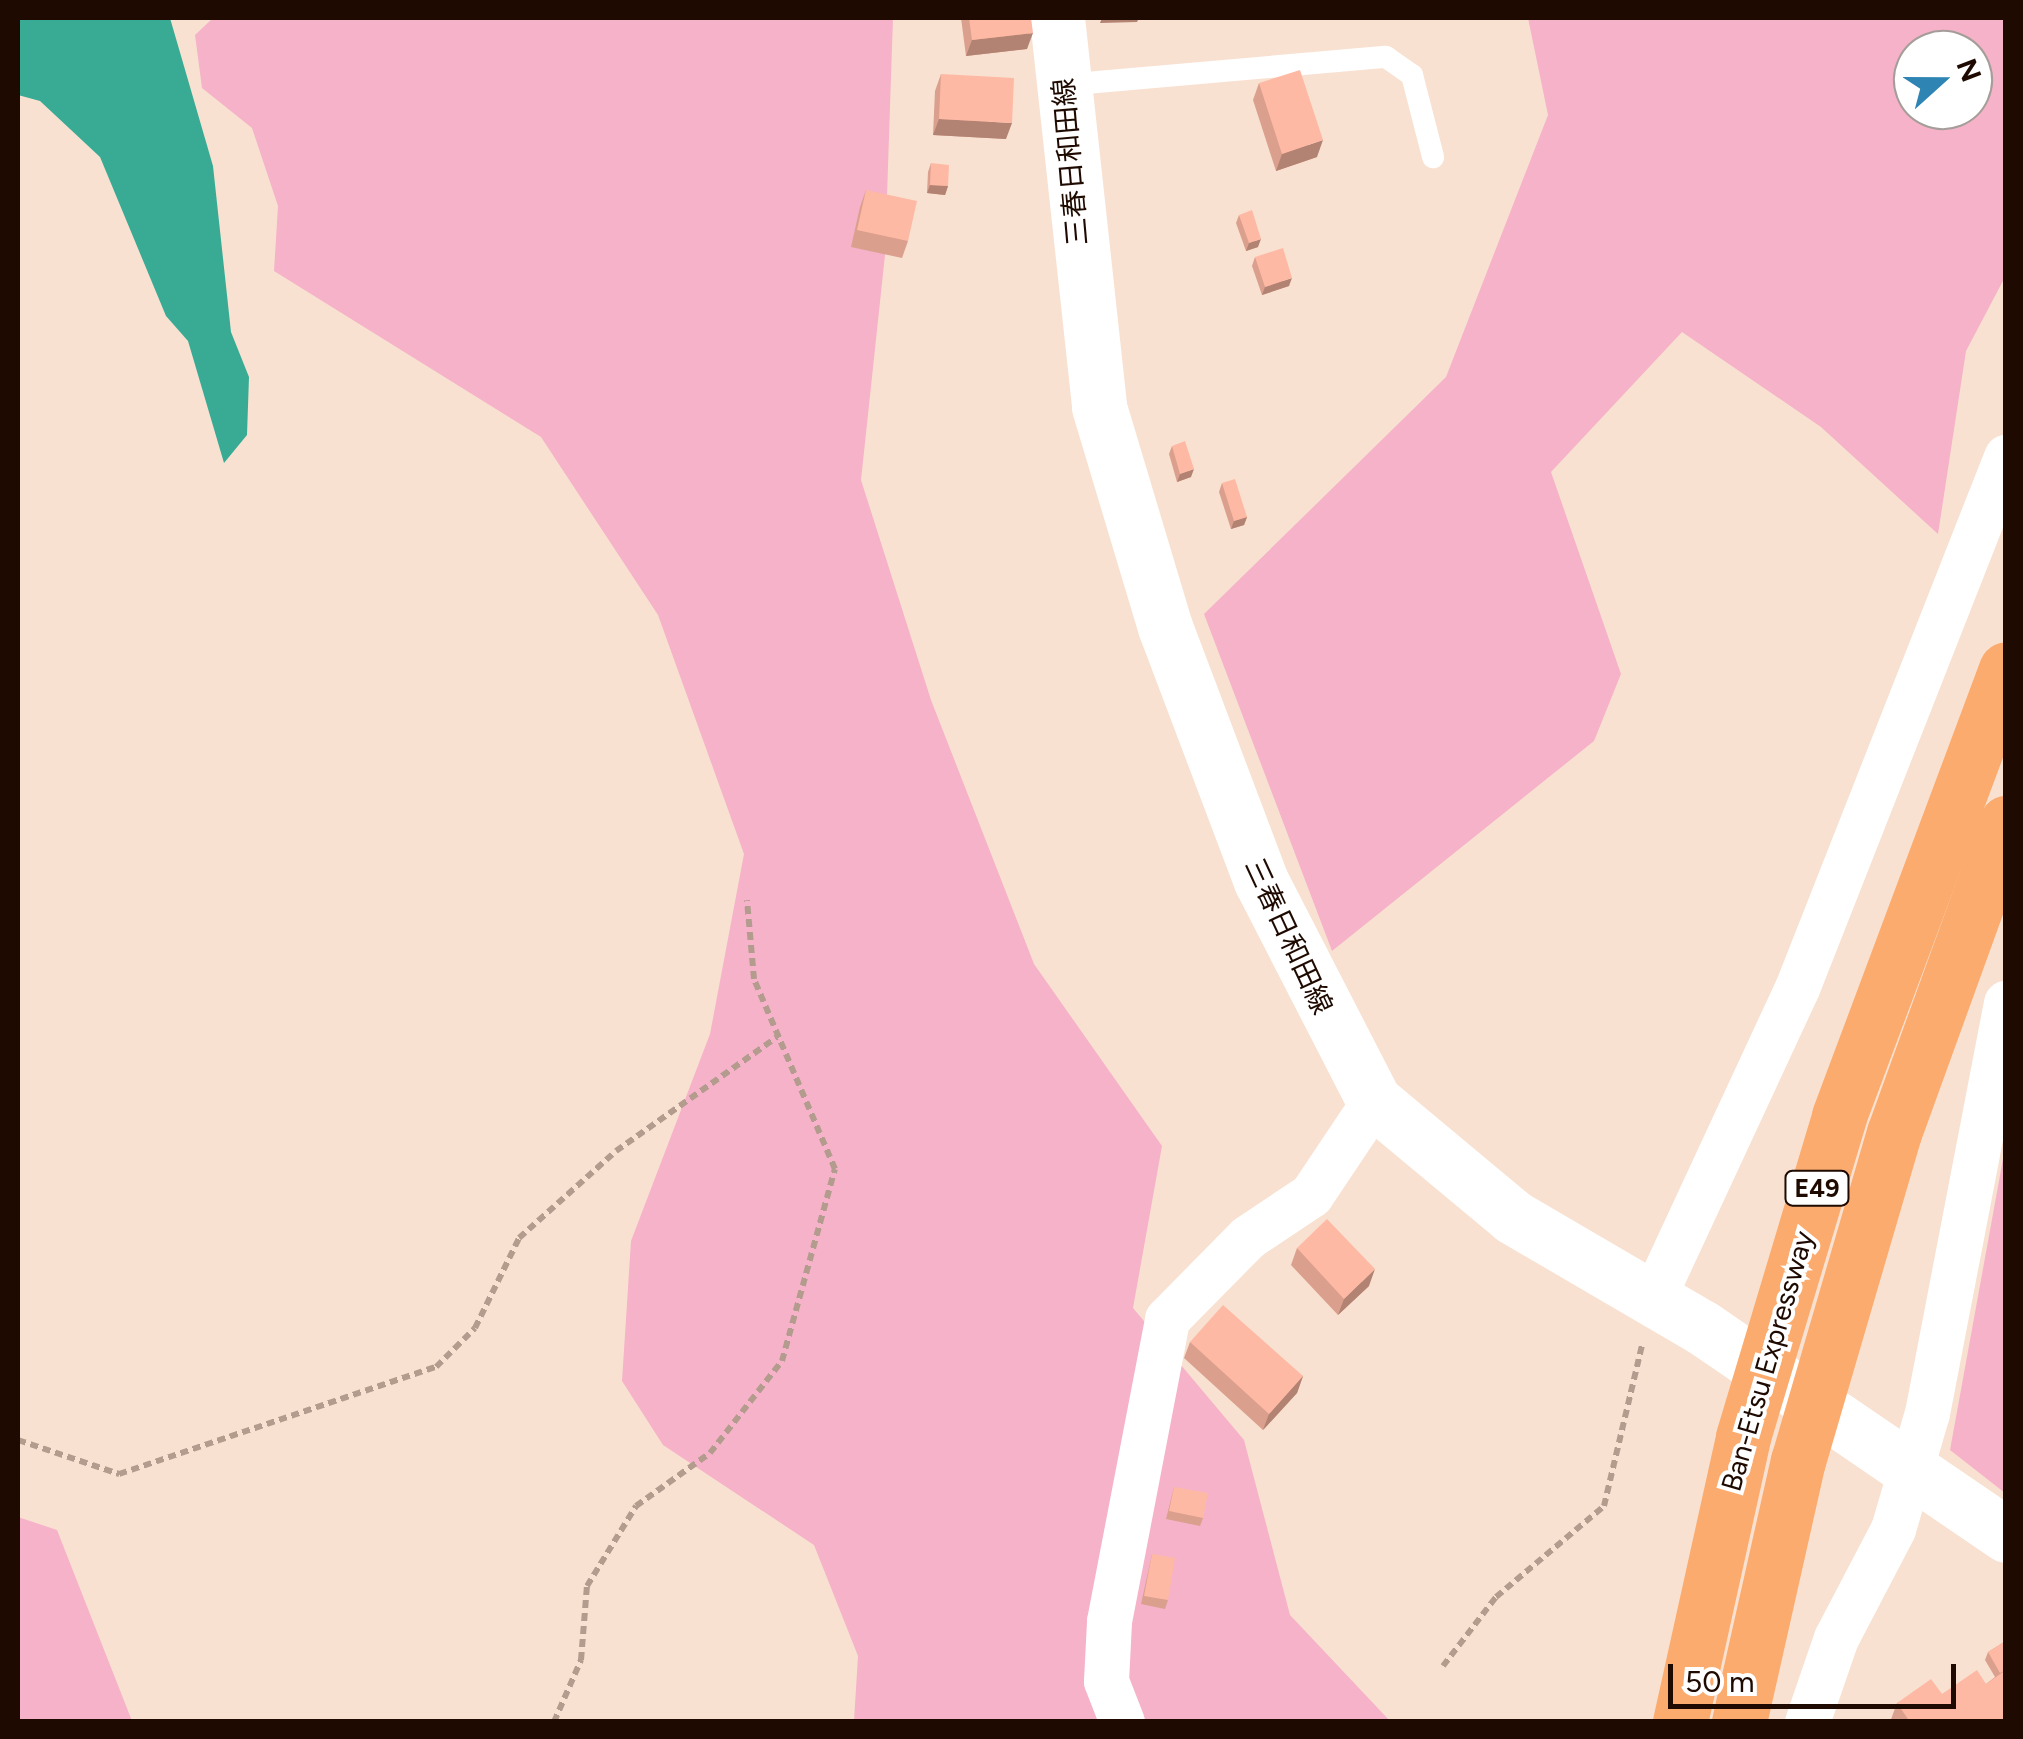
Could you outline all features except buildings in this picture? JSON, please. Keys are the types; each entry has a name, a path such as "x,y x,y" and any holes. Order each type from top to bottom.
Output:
{"highway":[{"name":"Ban-Etsu Expressway","path":"1680,1722 1743,1437 1838,1116 2006,670"},
{"name":"Ban-Etsu Expressway","path":"1739,1722 1798,1460 1894,1133 2006,823"}],"main road":[{"name":"三春日和田線","path":"1057,18 1098,406 1164,626 1261,881 1374,1101 1458,1178 1702,1328 2006,1535"}],"street":[{"path":"1652,1298 1797,988 2006,457"},
{"path":"1808,1722 1836,1638 1892,1529 1899,1462 2006,1003"},
{"path":"1122,1722 1106,1681 1107,1638 1167,1319 1248,1237 1311,1196 1374,1101"}],"lane":[{"path":"1063,85 1386,57 1412,75 1433,157"}],"path":[{"path":"554,1722 581,1660 587,1586 636,1506 710,1453 782,1361 835,1169 754,979 747,900"},
{"path":"18,1440 119,1474 436,1367 476,1328 518,1238 616,1150 777,1037"},
{"path":"1444,1666 1496,1597 1604,1506 1652,1298"}],"shaded area":[{"path":"213,18 893,18 885,255 861,480 931,700 1034,964 1162,1146 1133,1308 1244,1440 1290,1615 1390,1721 854,1721 858,1656 814,1545 663,1445 622,1381 631,1241 710,1034 744,854 658,615 541,437 274,271 278,206 252,128 202,88 195,35"},
{"path":"1528,18 2005,18 2005,277 1966,351 1938,534 1821,427 1682,332 1551,472 1621,674 1594,741 1332,951 1204,614 1446,377 1548,115"},
{"path":"2005,1148 2006,1493 1950,1450"},
{"path":"18,1517 57,1530 132,1721 18,1721"}],"water":[{"path":"18,18 170,18 213,166 231,332 249,377 247,435 224,463 188,341 166,316 100,157 40,101 18,95"}]}
